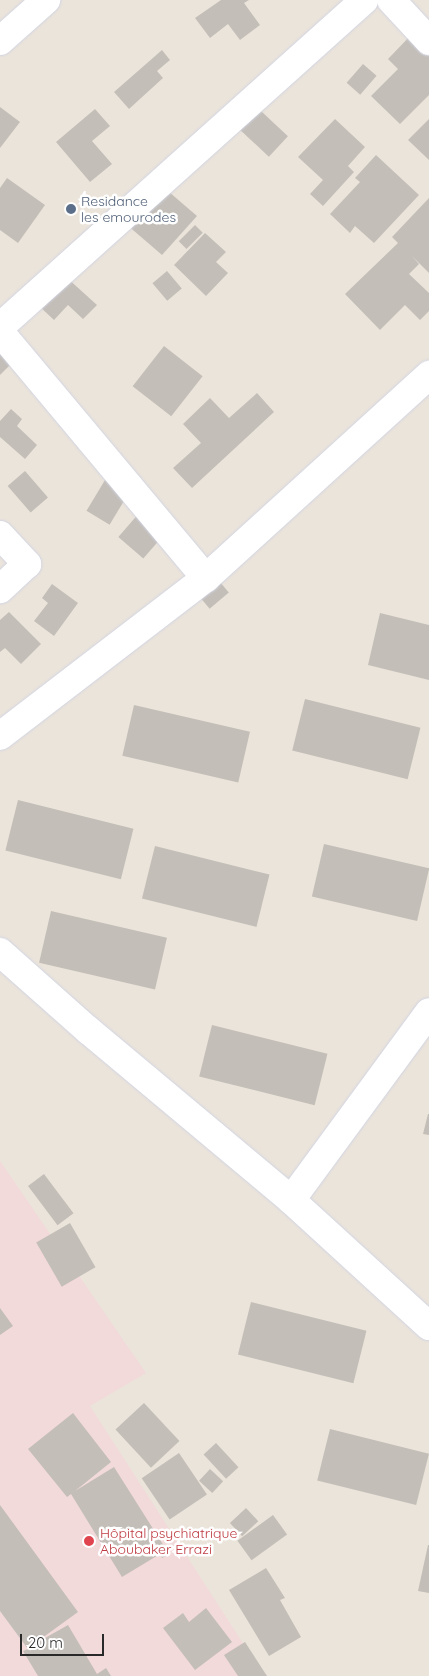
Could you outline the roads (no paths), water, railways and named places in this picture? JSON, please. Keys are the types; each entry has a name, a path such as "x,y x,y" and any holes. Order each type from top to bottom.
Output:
{"street":[{"path":"0,41 46,0"},
{"path":"0,327 364,0"},
{"path":"391,0 429,41"},
{"path":"0,332 206,578"},
{"path":"0,736 206,578 429,375"},
{"path":"0,535 27,564 0,589"},
{"path":"0,952 88,1030 291,1200 429,1326"},
{"path":"291,1200 429,1012"}],"place":[{"name":"Residance les emourodes","path":"71,209"},
{"name":"Hôpital psychiatrique Aboubaker Errazi","path":"89,1541"}]}
